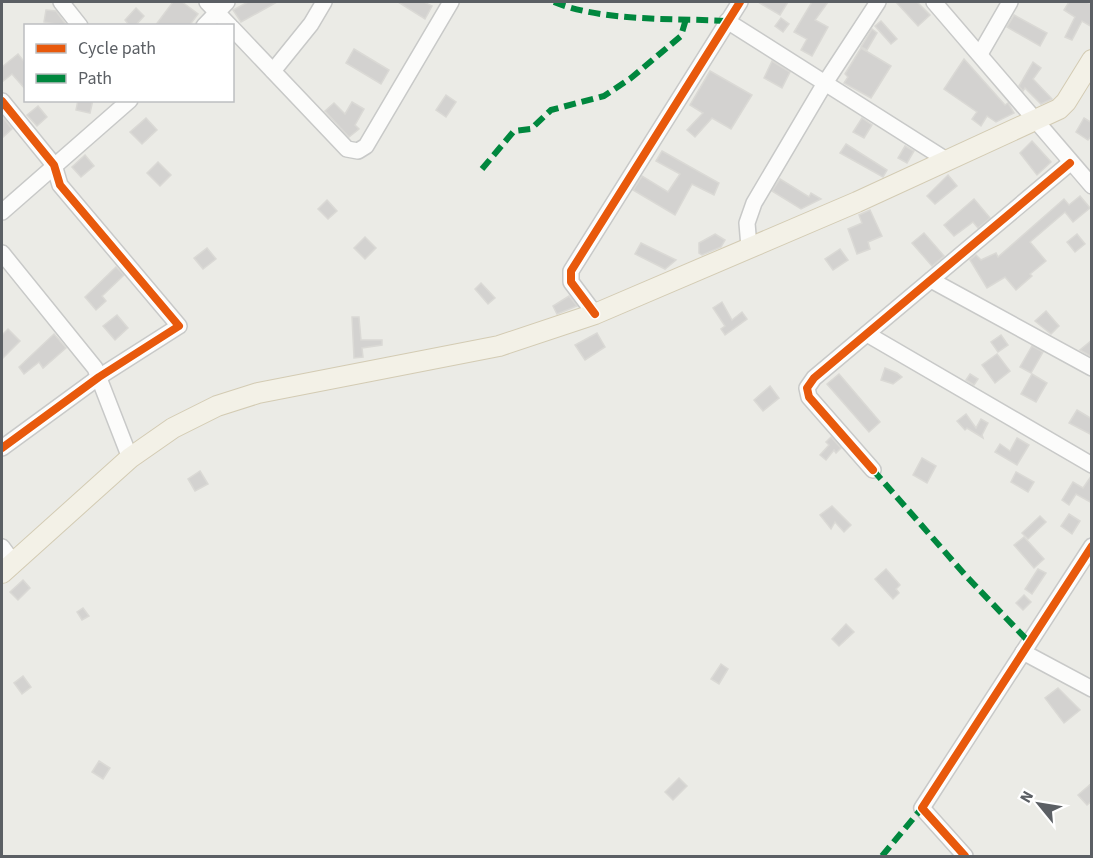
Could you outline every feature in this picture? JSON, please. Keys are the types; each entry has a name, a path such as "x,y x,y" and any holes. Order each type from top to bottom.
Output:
{"main road":[{"path":"5,561 130,458 173,428 217,406 258,393 499,346 595,314 948,161 1059,109 1066,102 1092,60"}],"street":[{"path":"61,2 78,24"},
{"path":"273,71 311,24 324,2"},
{"path":"234,30 346,149 358,151 366,146 451,2"},
{"path":"595,314 571,282 571,271 740,2"},
{"path":"749,247 749,213 825,83 878,2"},
{"path":"934,2 1092,186"},
{"path":"980,54 1010,2"},
{"path":"205,24 213,4 229,24"},
{"path":"728,21 948,161"},
{"path":"2,101 54,165 60,185 179,326 99,377 2,448"},
{"path":"2,212 128,102"},
{"path":"873,470 809,397 807,388 814,378 1070,163"},
{"path":"2,254 71,335 99,377 130,458"},
{"path":"931,280 1092,368"},
{"path":"867,334 1092,465"},
{"path":"965,856 922,808 1092,546"},
{"path":"1023,652 1092,689"}],"building":[{"path":"173,2 182,2 198,14 190,24 156,24"},
{"path":"248,2 277,2 241,22 233,10"},
{"path":"398,2 424,2 432,6 425,19"},
{"path":"758,2 788,2 780,15"},
{"path":"812,2 828,2 815,20 828,27 812,56 801,50 807,39 794,32"},
{"path":"896,2 917,2 930,15 918,26"},
{"path":"1069,2 1092,4 1092,27 1082,21 1072,40 1065,37 1075,17 1064,10"},
{"path":"136,8 144,16 137,24 128,24 125,20"},
{"path":"46,10 56,11 66,24 56,24 44,22"},
{"path":"1014,15 1047,33 1040,46 1007,27"},
{"path":"781,18 789,24 783,32 775,26"},
{"path":"881,21 897,39 891,44 875,26"},
{"path":"872,29 877,33 867,50 861,47"},
{"path":"861,48 891,66 871,98 844,83 848,77 845,74"},
{"path":"354,49 389,70 381,84 346,63"},
{"path":"18,54 24,62 24,88 12,74 2,82 2,67"},
{"path":"964,59 1005,105 1008,103 1014,113 996,122 987,116 981,126 972,119 977,112 944,89"},
{"path":"772,61 790,72 782,88 764,78"},
{"path":"1033,62 1041,68 1033,79 1052,99 1041,104 1025,88 1023,91 1019,86"},
{"path":"710,71 752,95 731,129 712,118 695,137 687,130 703,113 690,105"},
{"path":"446,95 456,102 446,117 436,110"},
{"path":"78,102 93,102 90,113 76,110"},
{"path":"352,102 364,109 355,125 359,129 349,137 325,111 334,103 345,114"},
{"path":"38,106 47,117 37,126 27,115"},
{"path":"2,116 12,129 2,138"},
{"path":"146,118 157,130 142,144 130,132"},
{"path":"862,118 872,125 864,138 853,132"},
{"path":"1084,118 1092,123 1092,135 1088,140 1076,132"},
{"path":"1032,141 1051,162 1037,175 1020,153"},
{"path":"846,144 887,170 883,177 840,153"},
{"path":"905,146 914,151 907,163 898,158"},
{"path":"662,151 719,183 714,195 692,184 675,215 633,190 642,176 668,192 680,174 656,161"},
{"path":"85,155 94,166 81,177 72,167"},
{"path":"158,162 171,175 160,186 147,173"},
{"path":"948,175 957,186 935,204 927,196"},
{"path":"780,179 809,197 811,193 821,199 801,209 772,191"},
{"path":"1080,196 1090,208 1073,222 1065,212 1030,242 1046,261 1030,274 1032,276 1016,290 1005,277 987,288 970,260 976,255 981,260 996,253 998,257 1064,199 1069,205"},
{"path":"974,199 990,218 978,228 973,222 954,236 944,225"},
{"path":"327,200 337,211 328,219 318,209"},
{"path":"870,210 882,236 868,242 870,249 857,254 848,229 862,223 859,215"},
{"path":"924,233 944,256 932,266 912,243"},
{"path":"715,234 725,240 721,247 702,255 699,253 699,243"},
{"path":"1077,234 1085,244 1075,252 1067,242"},
{"path":"365,237 376,248 365,259 354,248"},
{"path":"641,243 676,260 665,269 635,254"},
{"path":"207,248 216,259 203,269 194,258"},
{"path":"840,249 848,260 833,270 825,259"},
{"path":"116,267 124,275 102,296 106,301 96,310 85,297"},
{"path":"481,283 495,298 488,304 475,289"},
{"path":"569,296 577,306 557,314 553,306"},
{"path":"722,302 732,320 742,312 747,319 725,335 721,329 725,326 713,308"},
{"path":"1046,311 1059,326 1051,334 1035,321"},
{"path":"117,315 128,328 115,340 103,326"},
{"path":"352,317 359,317 361,340 382,340 382,345 362,348 363,357 354,358"},
{"path":"8,329 20,341 2,359 2,335"},
{"path":"597,333 605,347 585,360 575,345"},
{"path":"54,334 66,348 43,368 39,362 24,374 19,367"},
{"path":"1001,335 1008,345 998,352 991,342"},
{"path":"1092,340 1092,357 1080,350"},
{"path":"1032,346 1043,352 1031,373 1020,367"},
{"path":"997,354 1010,371 995,383 982,365"},
{"path":"885,368 902,377 893,384 881,380"},
{"path":"839,374 880,422 869,432 827,384"},
{"path":"970,374 978,379 974,385 966,380"},
{"path":"1032,374 1047,383 1036,402 1021,394"},
{"path":"770,386 779,398 763,411 754,400"},
{"path":"1077,410 1092,419 1092,435 1069,423"},
{"path":"966,414 976,428 981,419 988,423 982,435 983,438 967,428 965,430 957,421"},
{"path":"831,437 841,448 836,453 834,450 826,460 820,455 829,445 826,442"},
{"path":"1017,438 1029,445 1017,465 995,452 1000,444 1010,451"},
{"path":"922,458 936,466 927,483 913,475"},
{"path":"200,471 208,484 195,491 188,479"},
{"path":"1016,472 1034,482 1028,492 1011,482"},
{"path":"1092,475 1092,503 1076,494 1069,505 1062,500 1073,482 1083,488"},
{"path":"832,506 851,525 844,532 835,522 831,529 820,515"},
{"path":"1069,514 1080,521 1072,534 1061,526"},
{"path":"1040,516 1046,522 1028,539 1022,533"},
{"path":"1024,537 1044,559 1034,568 1014,545"},
{"path":"886,569 900,585 896,589 899,593 893,599 875,579"},
{"path":"1038,569 1046,573 1032,594 1025,589"},
{"path":"23,580 30,588 18,600 10,592"},
{"path":"1024,595 1031,602 1023,610 1016,603"},
{"path":"83,608 89,616 82,620 77,612"},
{"path":"846,624 854,632 839,646 832,639"},
{"path":"721,664 728,669 719,684 711,679"},
{"path":"23,676 31,687 22,694 14,683"},
{"path":"1058,688 1080,710 1064,723 1045,698"},
{"path":"99,761 110,768 103,779 92,772"},
{"path":"679,778 687,786 673,800 665,792"},
{"path":"1092,783 1092,801 1087,805 1078,795"}],"marked path":[{"path":"554,2 594,13 616,16 727,21"},
{"path":"482,169 514,131 531,129 551,110 604,96 631,78 681,36 686,19"},
{"path":"873,470 967,577 1029,642"},
{"path":"882,856 922,808"}],"cycle path":[{"path":"595,314 571,282 571,271 740,2"},
{"path":"2,101 54,165 60,185 179,326 99,377 2,448"},
{"path":"873,470 809,397 807,388 814,378 1070,163"},
{"path":"965,856 922,808 1092,546"}]}
